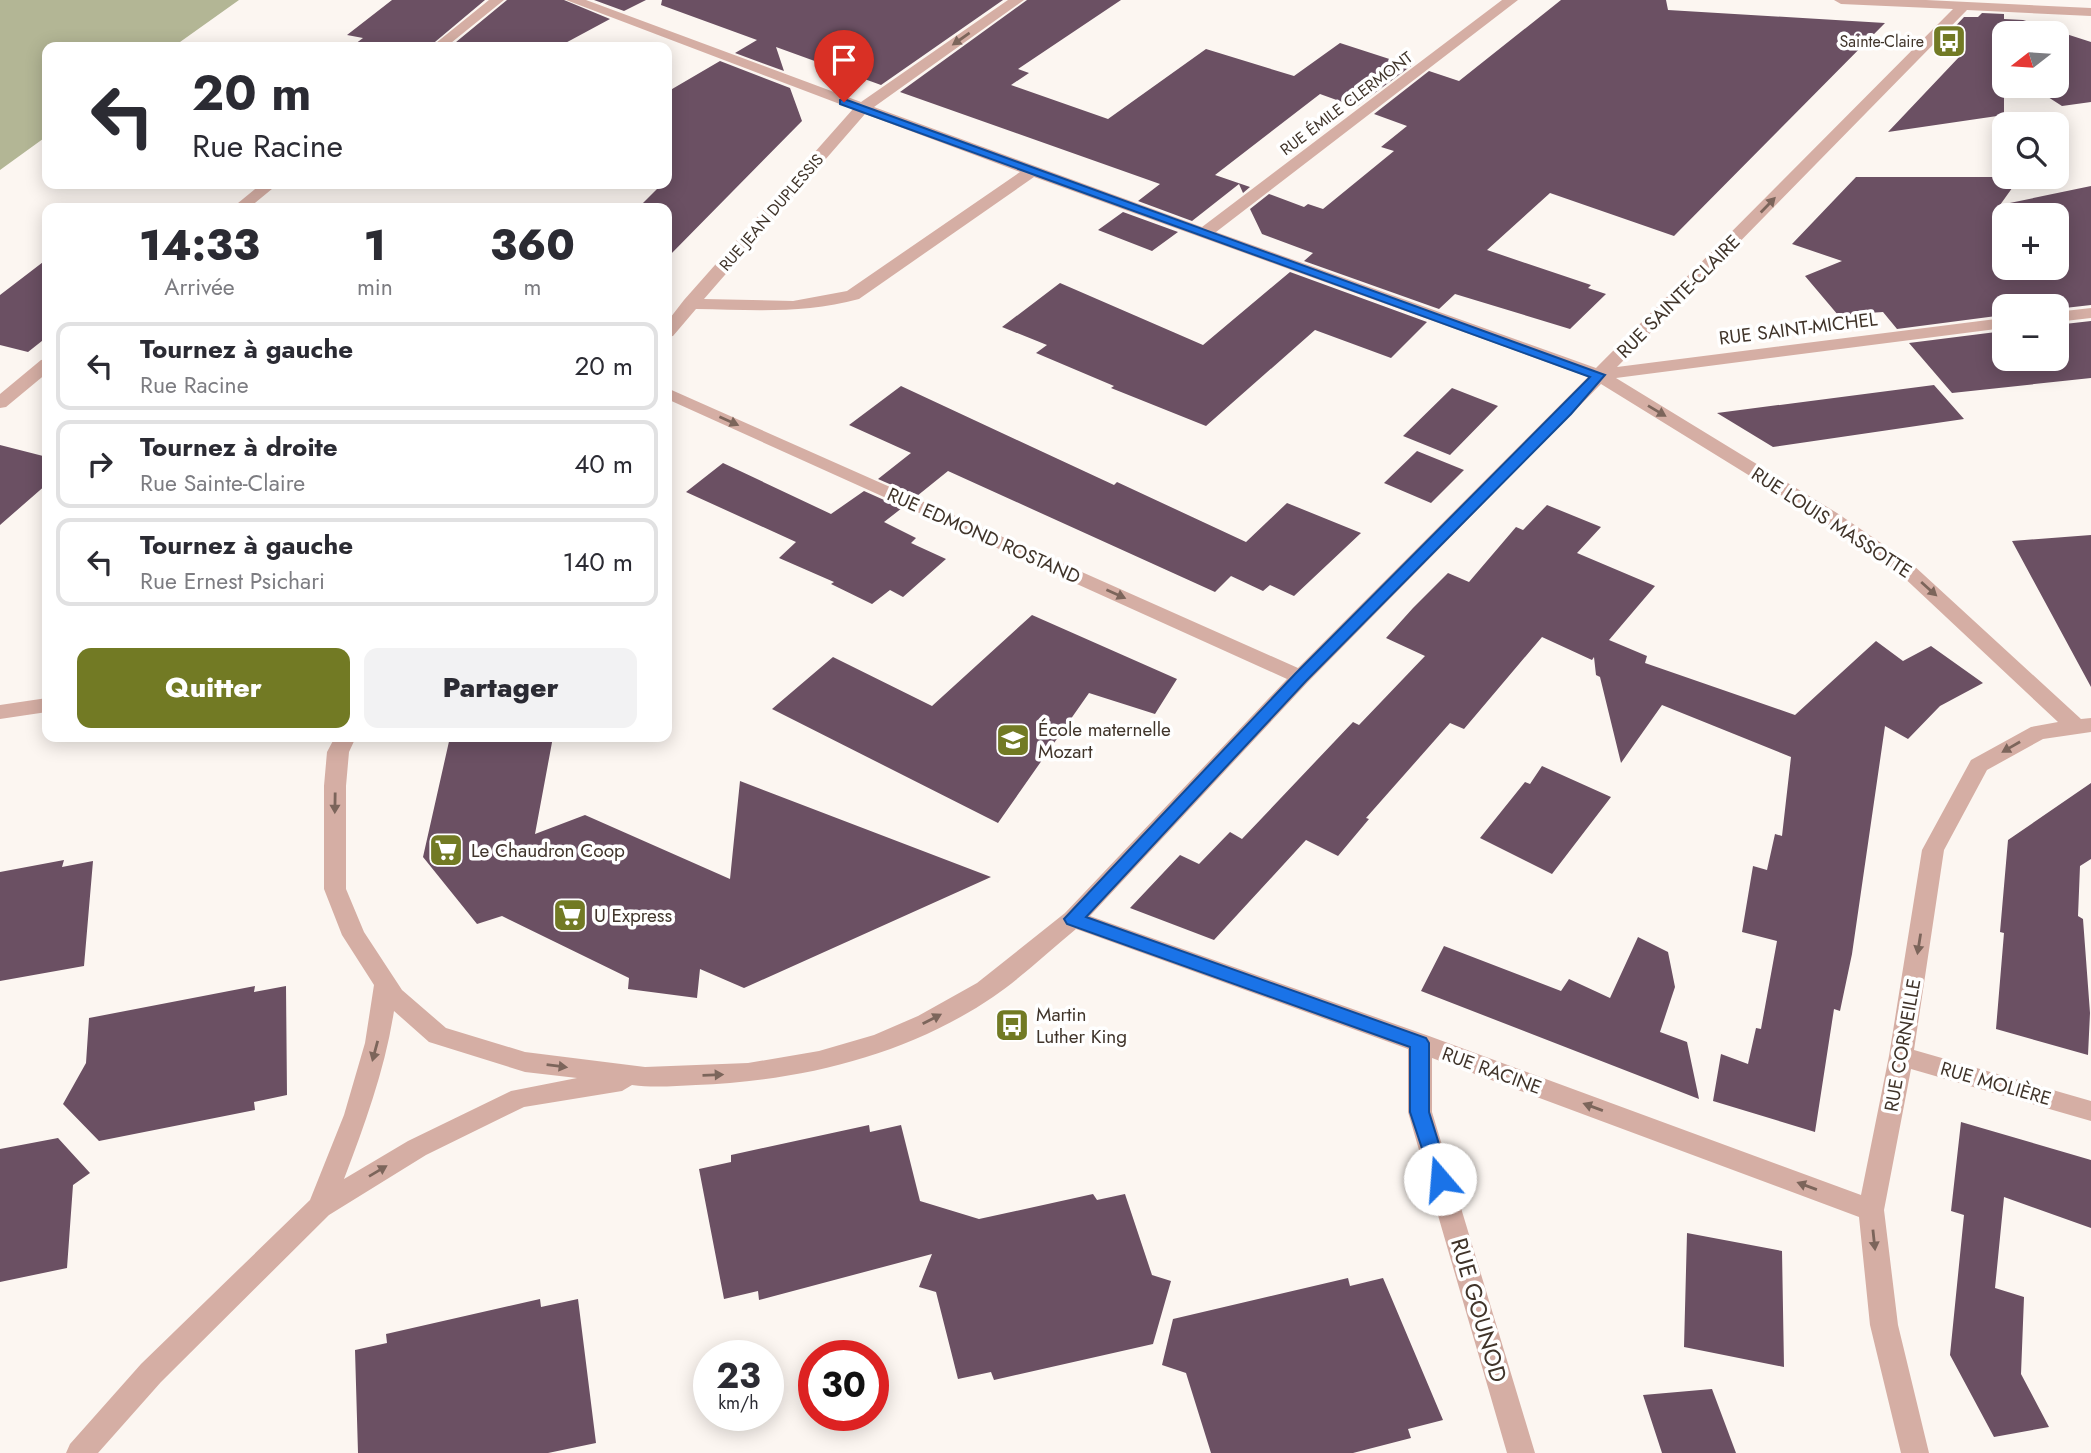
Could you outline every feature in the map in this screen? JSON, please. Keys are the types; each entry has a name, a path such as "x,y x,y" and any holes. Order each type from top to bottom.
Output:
{"street":[{"path":"444,42 497,0"},
{"name":"RUE LOUIS MASSOTTE","path":"573,0 1032,172 1598,375 1830,517 1905,568 2083,725"},
{"name":"RUE JEAN DUPLESSIS","path":"672,326 861,109 1017,0"},
{"name":"RUE ÉMILE CLERMONT","path":"1203,233 1510,0"},
{"path":"1841,0 1962,8 1999,3 2091,25"},
{"name":"RUE SAINTE-CLAIRE","path":"386,984 394,997 438,1035 525,1062 645,1077 748,1073 819,1061 880,1043 926,1023 985,990 1073,919 1301,677 1962,8"},
{"path":"2028,8 2091,12"},
{"path":"690,304 785,305 832,302 853,295 1032,172"},
{"path":"246,203 264,189"},
{"path":"2069,316 2091,313"},
{"name":"RUE SAINT-MICHEL","path":"1598,375 1992,325"},
{"path":"0,403 42,369"},
{"name":"RUE EDMOND ROSTAND","path":"672,395 1301,677"},
{"path":"0,712 42,706"},
{"name":"RUE CORNEILLE","path":"1915,1453 1884,1325 1871,1210 1901,1056 1933,850 1979,765 2038,732 2083,725"},
{"path":"320,1206 356,1115 374,1055 386,984 354,935 335,889 335,786 338,752 343,742"},
{"name":"RUE RACINE","path":"1073,919 1420,1043 1871,1210"},
{"name":"RUE GOUNOD","path":"1420,1043 1420,1112 1521,1453"},
{"name":"RUE MOLIÈRE","path":"1901,1056 2091,1111"},
{"path":"80,1453 151,1373 320,1206 417,1148 520,1098 645,1077"}],"green space":[{"path":"0,0 239,0 180,42 42,42 42,140 0,170"}],"building":[{"path":"392,0 485,0 435,42 358,42 363,38 347,35"},
{"path":"507,0 564,0 610,19 567,42 456,42"},
{"path":"594,0 646,0 624,11"},
{"path":"662,0 1003,0 881,85 776,47 784,71 735,53 757,40 661,5"},
{"path":"1027,0 1121,0 1018,69 1029,73 1011,85 1108,119 1206,49 1294,76 1340,43 1411,66 1356,107 1320,94 1215,175 1250,187 1243,193 1239,184 1192,221 1138,201 1160,184 900,92"},
{"path":"1561,0 1666,0 1668,10 1885,23 1674,236 1550,193 1487,250 1591,285 1588,288 1606,294 1570,329 1455,294 1439,309 1304,261 1313,253 1262,234 1250,209 1269,194 1304,207 1308,204 1323,209 1394,151 1381,147 1407,126 1374,114 1429,71 1459,81"},
{"path":"1982,13 2004,14 2004,19 2026,21 1992,21 1992,98 2004,98 2004,112 1992,112 1992,117 1888,132 1960,56 1945,52 1959,38 1950,32 1964,17 1978,17"},
{"path":"2069,35 2091,42 2091,102 2062,106 2050,98 2069,98"},
{"path":"720,61 790,88 802,121 672,253 672,203 643,203 657,189 672,189 672,89"},
{"path":"1856,177 1992,177 1992,189 2011,189 2001,203 1992,203 1992,280 2069,280 2069,203 2010,203 2091,186 2091,305 2069,308 2069,294 1992,294 1992,317 1897,329 1883,312 1838,315 1805,276 1842,261 1792,244"},
{"path":"1123,212 1178,232 1152,251 1098,230"},
{"path":"42,263 42,341 28,352 0,345 0,295"},
{"path":"1290,272 1427,322 1391,358 1315,330 1206,426 1111,388 1114,386 1036,353 1047,345 1002,327 1060,283 1203,345"},
{"path":"2091,321 2091,378 1952,393 1909,343 1992,333 1992,371 2069,371 2069,324"},
{"path":"1934,385 1964,419 1773,447 1717,413"},
{"path":"901,386 1114,485 1117,482 1246,542 1287,503 1361,533 1294,596 1270,585 1263,591 1231,576 1215,592 948,471 917,496 878,479 911,453 849,425"},
{"path":"1452,388 1498,406 1450,455 1403,436"},
{"path":"0,445 42,456 42,488 0,525"},
{"path":"1417,451 1464,470 1431,503 1384,483"},
{"path":"723,463 831,514 864,491 902,508 884,522 916,538 911,543 946,559 903,597 890,590 872,604 831,584 834,582 779,558 796,542 686,492"},
{"path":"1547,505 1601,527 1577,553 1655,586 1609,640 1647,656 1645,663 1795,715 1876,641 1903,661 1931,646 1983,683 1940,706 1908,739 1885,726 1852,954 1840,1011 1834,1009 1815,1132 1713,1101 1721,1054 1748,1064 1756,1028 1761,1029 1777,941 1742,932 1753,866 1767,870 1775,834 1782,836 1791,757 1662,705 1621,763 1600,677 1596,675 1594,657 1592,660 1542,637 1464,729 1450,723 1366,818 1369,819 1338,856 1306,840 1214,940 1130,908 1180,855 1199,864 1230,832 1242,839 1353,722 1359,725 1425,656 1386,638 1413,608 1448,573 1469,582 1516,527 1523,530"},
{"path":"2091,535 2091,687 2012,541"},
{"path":"1032,615 1177,679 1155,714 1089,693 998,823 772,709 833,657 932,706"},
{"path":"449,742 552,742 535,834 585,815 730,879 740,781 991,877 744,988 700,969 697,998 628,989 629,978 502,916 477,924 423,857"},
{"path":"1542,766 1611,797 1552,874 1480,838 1525,782 1530,784"},
{"path":"2091,783 2091,859 2080,866 2078,916 2083,919 2090,1013 2088,1055 1996,1029 2004,933 2000,932 2008,840"},
{"path":"64,860 62,867 93,861 84,966 0,981 0,872"},
{"path":"1638,937 1668,952 1675,987 1660,1032 1687,1042 1699,1099 1421,991 1444,946 1561,991 1569,979 1610,998"},
{"path":"255,986 254,992 286,986 287,1095 254,1102 255,1110 99,1141 63,1104 86,1063 89,1018"},
{"path":"1961,1122 2091,1160 2091,1228 2004,1197 1995,1288 2024,1297 2021,1374 2049,1427 1994,1437 1950,1355 1964,1215 1951,1211"},
{"path":"869,1125 870,1132 901,1125 920,1201 979,1219 1093,1194 1097,1200 1125,1194 1152,1275 1171,1281 1153,1344 994,1380 991,1372 958,1379 936,1292 919,1287 932,1254 759,1300 758,1291 724,1299 699,1169 731,1162 731,1155"},
{"path":"58,1138 90,1173 73,1185 67,1268 0,1282 0,1149"},
{"path":"1687,1233 1782,1251 1784,1367 1684,1347"},
{"path":"1348,1278 1350,1286 1383,1278 1443,1420 1408,1429 1411,1438 1353,1453 1211,1453 1186,1373 1162,1365 1173,1319"},
{"path":"540,1299 541,1307 578,1299 596,1443 548,1453 358,1453 355,1350 387,1343 386,1334"},
{"path":"1712,1389 1736,1453 1662,1453 1643,1395"}],"place":[{"name":"Sainte-Claire","path":"1949,41"},
{"name":"École maternelle Mozart","path":"1013,740"},
{"name":"Le Chaudron Coop","path":"446,850"},
{"name":"U Express","path":"570,915"},
{"name":"Martin Luther King","path":"1012,1025"}],"route":[{"path":"844,102 1598,375 1566,411 1301,677 1073,919 1420,1043 1420,1112 1440,1179"}]}
